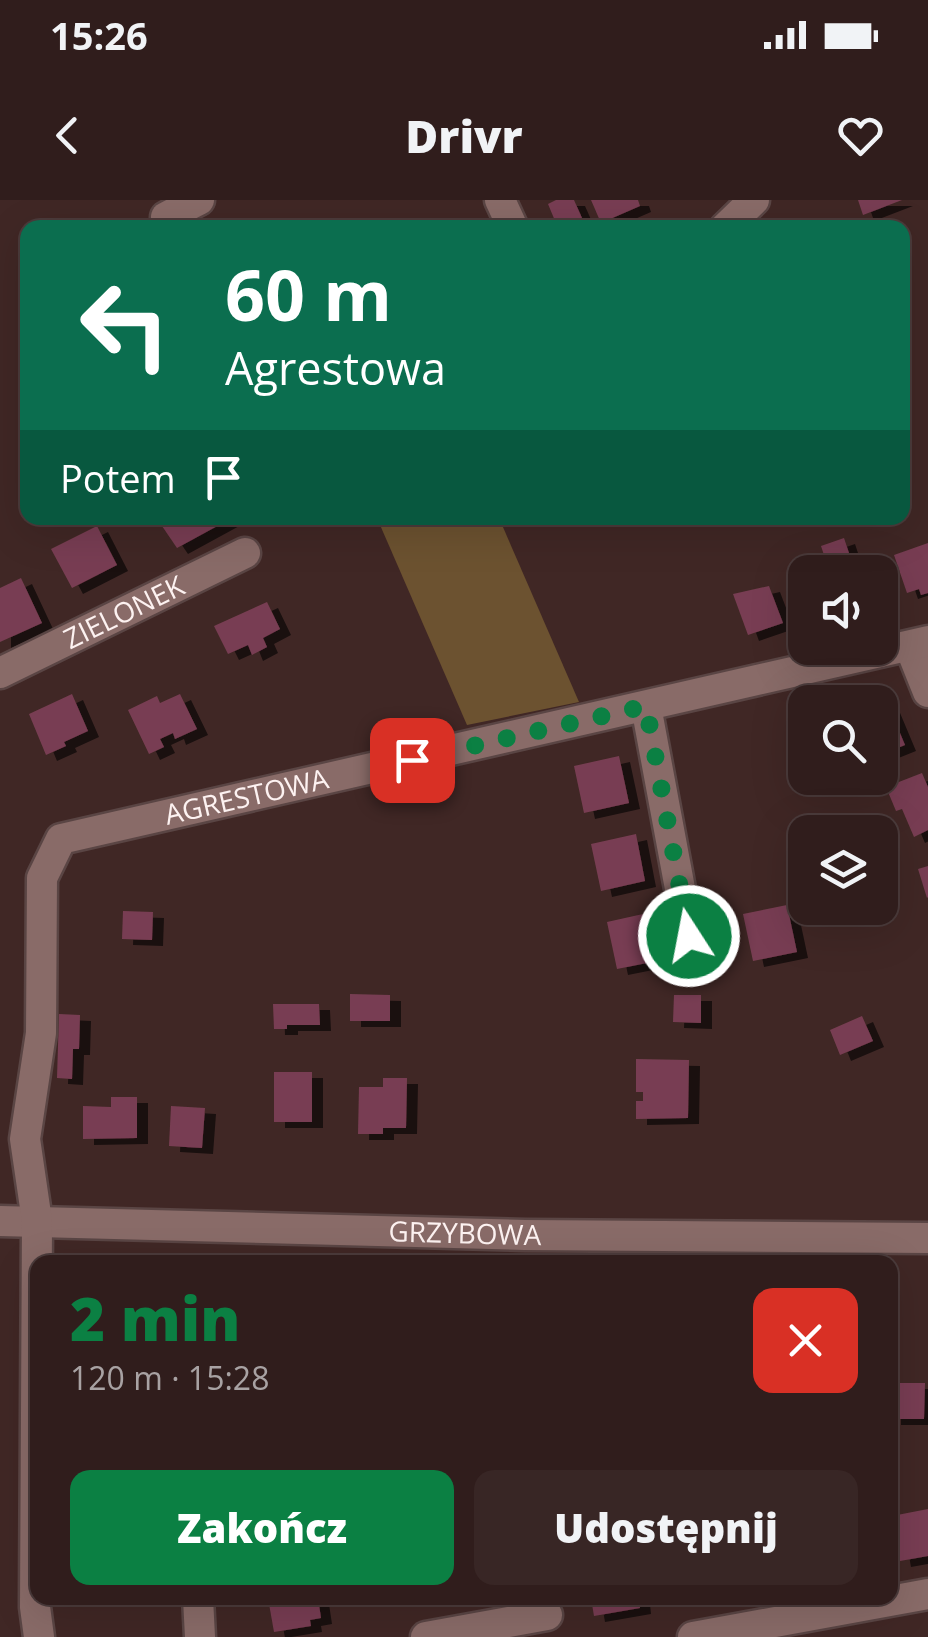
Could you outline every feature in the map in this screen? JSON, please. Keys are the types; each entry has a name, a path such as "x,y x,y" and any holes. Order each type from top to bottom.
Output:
{"street":[{"path":"166,217 199,200"},
{"path":"733,220 754,200"},
{"name":"ZIELONEK","path":"0,672 245,553"},
{"path":"919,644 928,692"},
{"name":"AGRESTOWA","path":"37,1221 25,1138 41,1033 42,878 61,839 919,644"},
{"path":"646,706 689,936"},
{"name":"GRZYBOWA","path":"0,1220 525,1249 927,1242"},
{"path":"37,1221 37,1255"},
{"path":"898,1599 928,1594"},
{"path":"35,1605 39,1637"},
{"path":"198,1605 200,1637"},
{"path":"692,1637 868,1605"},
{"path":"426,1637 550,1617"}],"shaded area":[{"path":"380,525 502,525 579,702 467,725"}],"building":[{"path":"574,200 582,218 555,220 548,204"},
{"path":"591,200 638,200 640,206 600,220"},
{"path":"858,200 902,200 863,215"},
{"path":"163,525 219,525 177,548"},
{"path":"97,526 117,565 72,588 51,549"},
{"path":"844,538 850,555 824,555 821,546"},
{"path":"928,543 928,593 921,595 919,589 907,593 898,555 894,555"},
{"path":"21,578 42,623 0,642 0,588"},
{"path":"769,586 783,623 748,635 733,594"},
{"path":"267,602 280,629 263,638 267,647 252,655 248,645 228,654 214,626"},
{"path":"72,694 88,731 46,755 29,714"},
{"path":"180,694 197,729 175,739 173,733 160,739 164,747 149,754 128,710 157,696 160,703"},
{"path":"898,728 905,745 898,748"},
{"path":"619,756 629,803 584,813 574,766"},
{"path":"922,773 928,787 928,830 914,837 902,809 896,811 889,795 898,795 898,782"},
{"path":"636,834 645,881 601,891 591,844"},
{"path":"928,866 928,897 927,898 918,869"},
{"path":"787,905 788,925 791,925 797,952 753,961 743,914"},
{"path":"123,911 153,912 152,940 122,939"},
{"path":"652,912 662,960 617,969 607,922"},
{"path":"350,994 390,995 390,1021 350,1021"},
{"path":"674,995 701,995 701,1023 673,1022"},
{"path":"273,1004 319,1004 320,1025 274,1029"},
{"path":"59,1014 80,1015 79,1049 73,1049 72,1079 57,1078"},
{"path":"862,1016 873,1041 840,1055 830,1030"},
{"path":"636,1059 689,1060 688,1118 636,1119 636,1101 643,1101 643,1092 636,1092"},
{"path":"274,1072 312,1072 312,1122 274,1122"},
{"path":"383,1078 407,1078 406,1128 383,1128 383,1134 358,1134 359,1087 383,1087"},
{"path":"111,1097 137,1097 137,1138 83,1139 83,1106 111,1107"},
{"path":"171,1106 205,1108 202,1148 169,1146"},
{"path":"898,1383 925,1383 924,1419 898,1419"},
{"path":"928,1509 928,1556 900,1561 898,1515"},
{"path":"269,1605 319,1605 321,1618 310,1620 311,1626 274,1632"},
{"path":"592,1605 640,1605 640,1608 594,1616"}],"route":[{"path":"412,760 646,706 689,936"}]}
